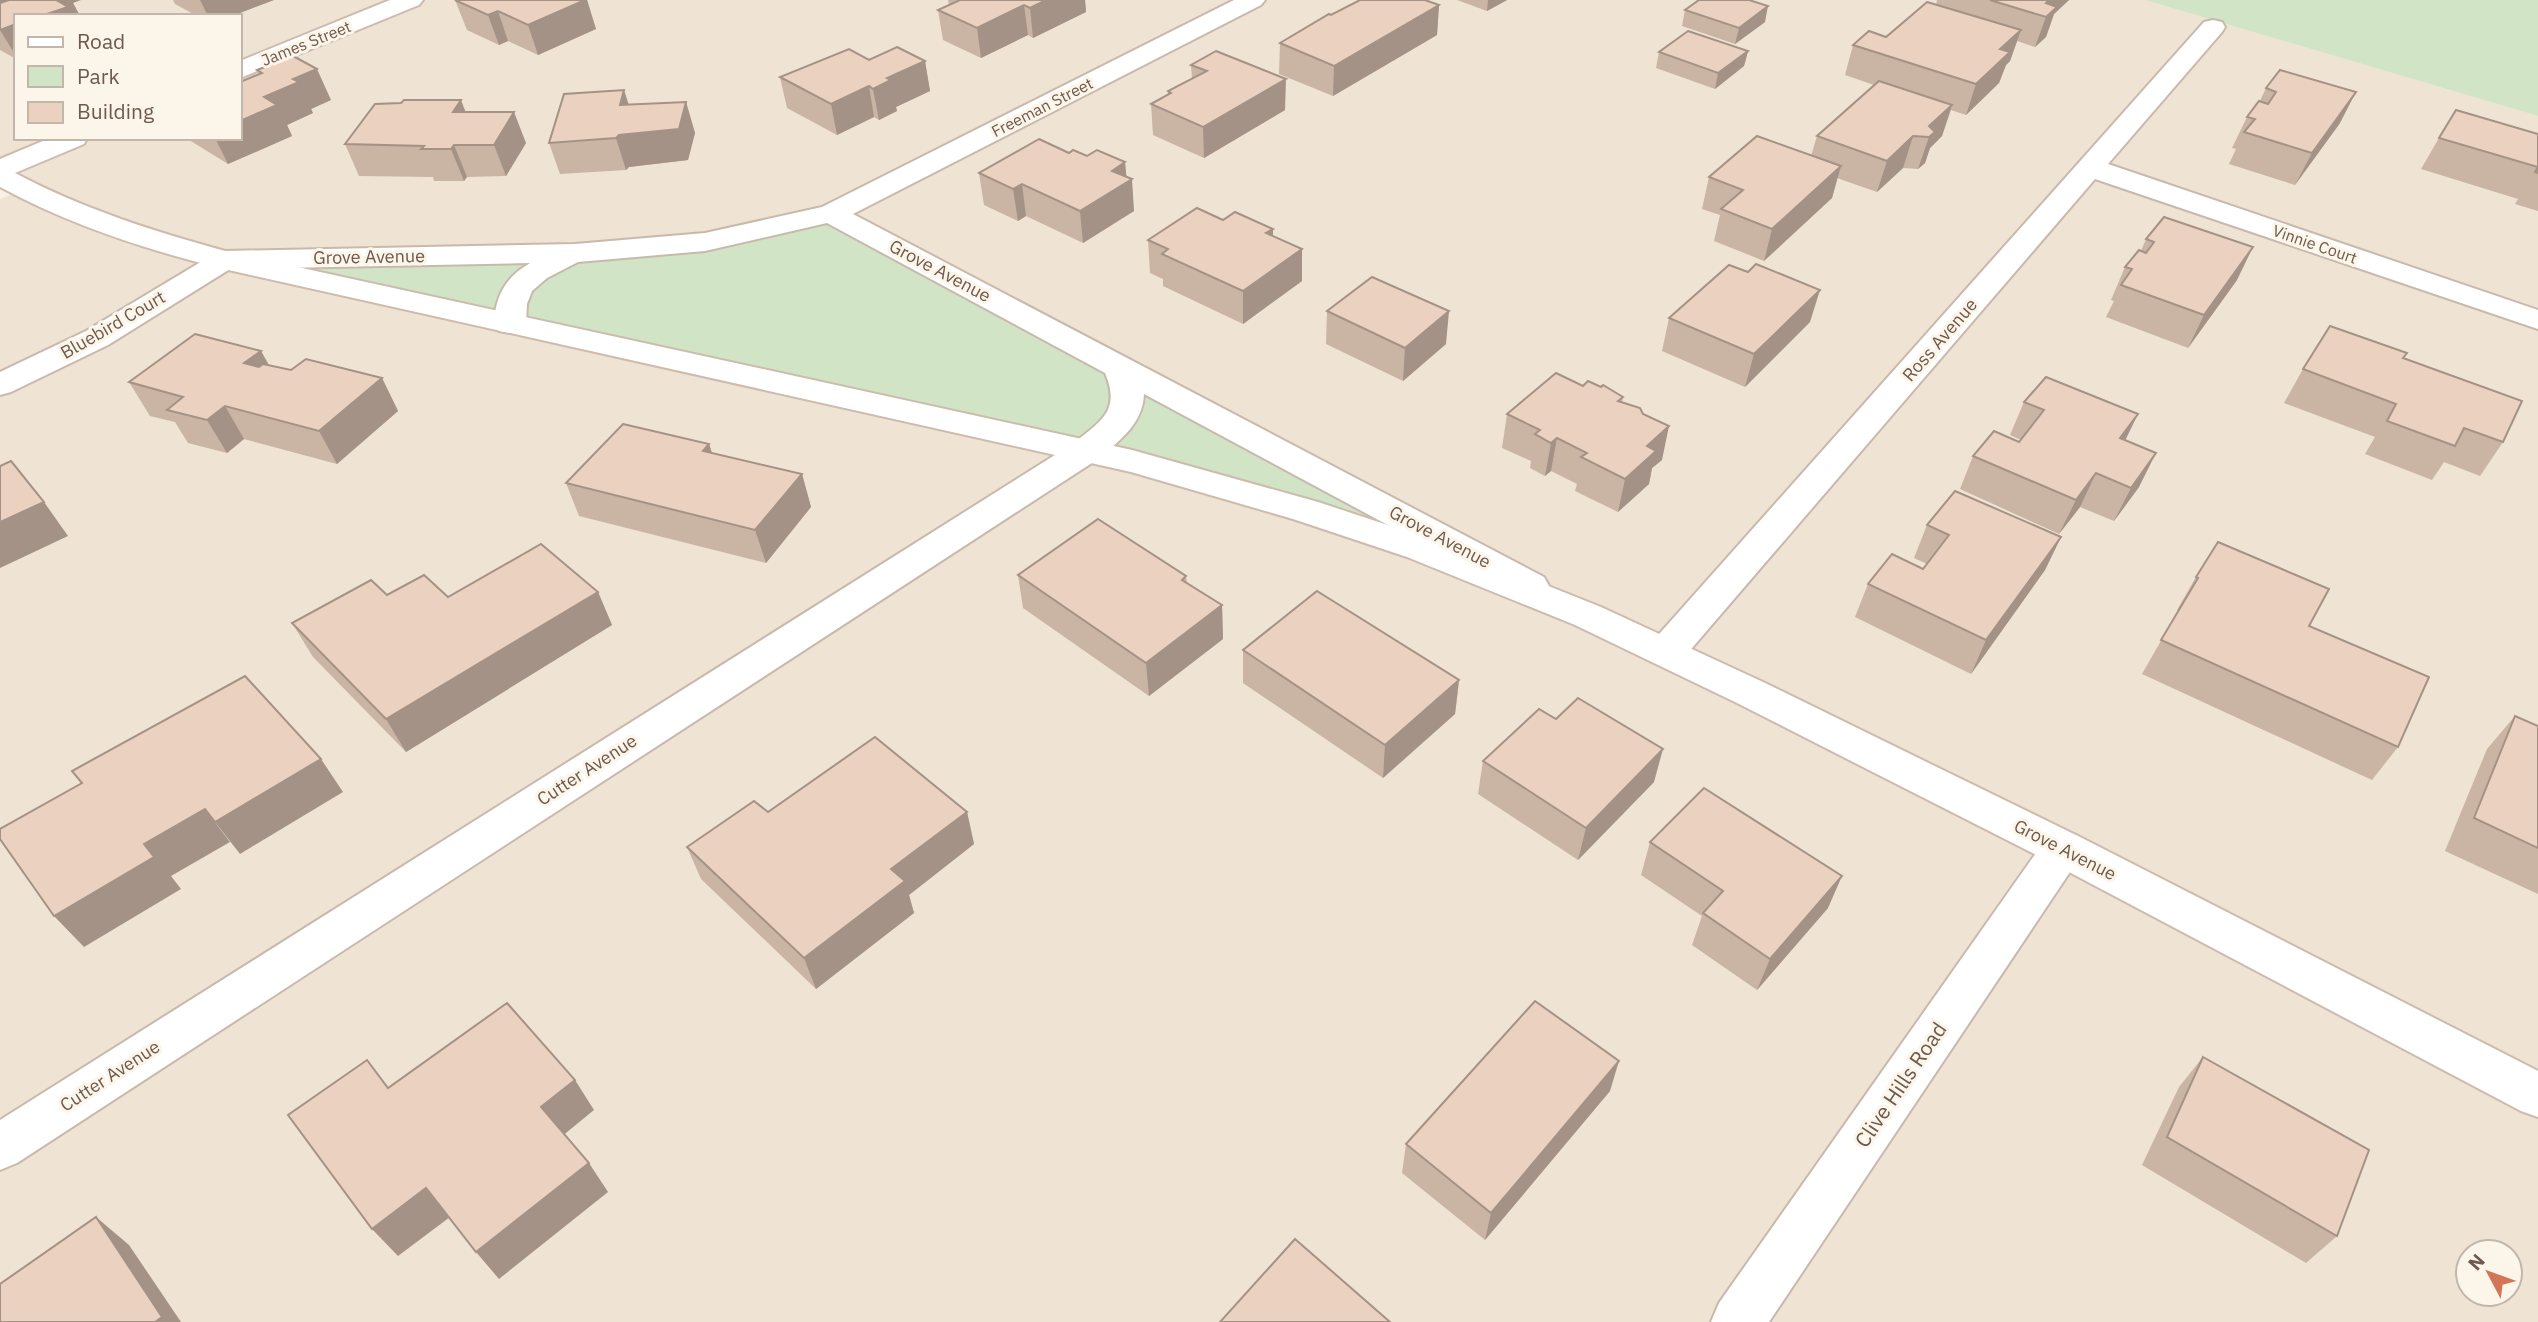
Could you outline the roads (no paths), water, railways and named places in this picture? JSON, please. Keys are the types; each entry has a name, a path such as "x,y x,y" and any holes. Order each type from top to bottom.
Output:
{"street":[{"name":"James Street","path":"242,69 411,0"},
{"name":"Freeman Street","path":"831,214 1253,0"},
{"name":"Ross Avenue","path":"1666,652 2213,27"},
{"path":"0,169 69,140"},
{"name":"Vinnie Court","path":"2091,168 2538,320"},
{"name":"Grove Avenue","path":"0,176 25,191 107,224 224,260 1086,450 1230,487 1347,523 1587,615"},
{"name":"Grove Avenue","path":"224,260 575,253 705,242 831,214 1587,615 2063,848 2538,1096"},
{"path":"510,324 512,299 520,287 553,262 575,253"},
{"name":"Bluebird Court","path":"0,385 97,338 224,260"},
{"name":"Cutter Avenue","path":"0,1147 1086,450 1115,426 1126,412 1128,386 1118,365"},
{"name":"Clive Hills Road","path":"1738,1322 2063,848"}]}
